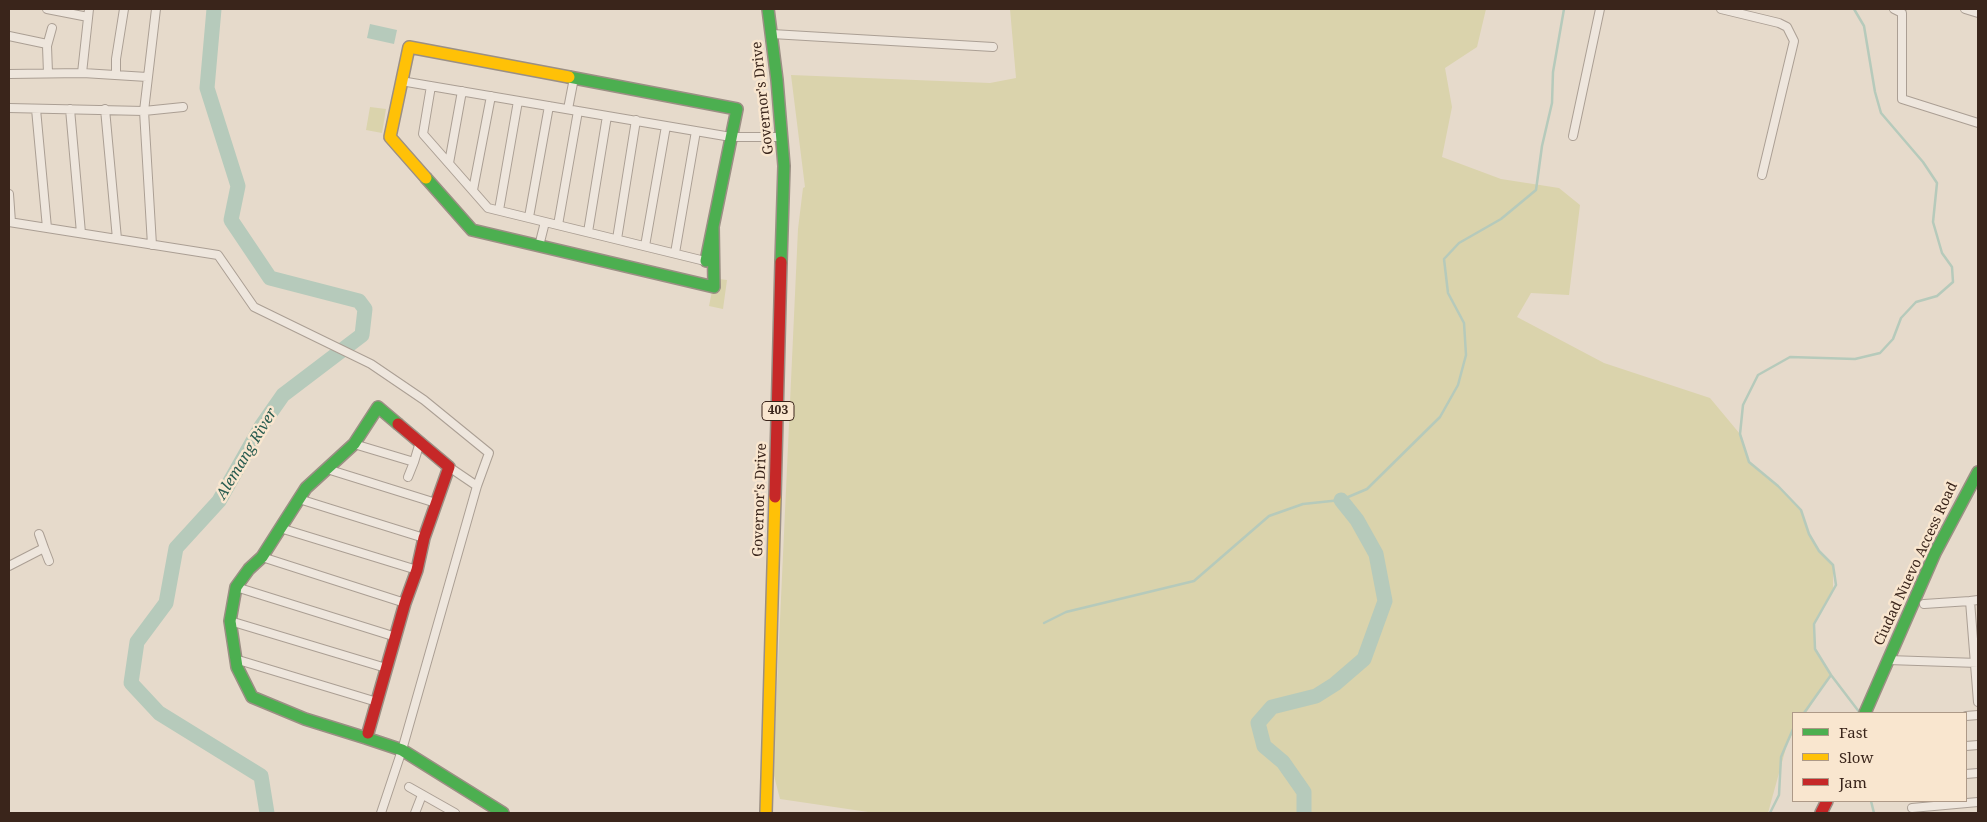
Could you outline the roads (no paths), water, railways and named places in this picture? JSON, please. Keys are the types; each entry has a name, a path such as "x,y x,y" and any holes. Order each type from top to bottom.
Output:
{"street":[{"path":"47,9 88,17"},
{"path":"82,73 89,9"},
{"path":"116,75 116,58 124,9"},
{"path":"152,245 144,111 156,9"},
{"name":"Governor's Drive","path":"766,813 784,193 782,137 768,9"},
{"path":"1573,136 1600,9"},
{"path":"1721,9 1779,23 1787,27 1794,40 1762,175"},
{"path":"1894,9 1902,13 1902,99 1978,123"},
{"path":"1965,9 1978,13"},
{"path":"48,73 48,44 52,28"},
{"path":"772,34 993,47"},
{"path":"9,36 48,44"},
{"path":"408,47 737,109 713,226 710,262 714,287 472,230 390,137 401,81 408,47"},
{"path":"9,74 82,73 147,77"},
{"path":"568,109 574,78"},
{"path":"401,81 731,137 782,137"},
{"path":"431,86 423,134 488,208 710,262"},
{"path":"449,163 462,91"},
{"path":"473,190 491,96"},
{"path":"499,210 518,101"},
{"path":"529,217 549,106"},
{"path":"9,108 144,111 183,107"},
{"path":"36,108 47,228"},
{"path":"70,109 81,233"},
{"path":"104,109 117,239"},
{"path":"558,225 578,111"},
{"path":"588,232 607,116"},
{"path":"617,239 636,120"},
{"path":"645,246 666,126"},
{"path":"675,253 696,131"},
{"path":"9,194 10,222 218,255 254,307 371,364 424,400 489,453 476,486 402,750 381,813"},
{"path":"539,246 545,222"},
{"path":"476,486 449,467 378,407 354,444 306,488 262,557 249,569 236,587 230,621 235,659 252,697 305,719 402,750 489,809 503,813"},
{"path":"408,477 420,442"},
{"path":"354,444 414,462"},
{"path":"366,738 405,603 417,570 424,538 449,467"},
{"path":"327,469 436,503"},
{"name":"Ciudad Nuevo Access Road","path":"1865,712 1935,553 1978,472"},
{"path":"299,499 424,538"},
{"path":"280,528 417,570"},
{"path":"39,534 49,561"},
{"path":"9,566 44,548"},
{"path":"262,557 405,603"},
{"path":"236,587 396,637"},
{"path":"1924,604 1974,600 1978,702"},
{"path":"230,621 386,668"},
{"path":"235,659 377,702"},
{"path":"1886,665 1977,664"},
{"path":"409,787 452,812"},
{"path":"415,813 422,795"},
{"path":"1912,808 1978,802"}],"waterway":[{"name":"Alemang River","path":"214,9 207,88 238,186 231,220 270,278 359,301 365,309 362,335 283,395 262,425 219,501 176,548 166,603 137,642 131,683 159,713 261,776 267,813"},
{"path":"1044,623 1066,612 1194,581 1269,516 1303,504 1341,500 1367,489 1440,417 1458,385 1466,355 1464,323 1448,293 1444,259 1459,243 1501,219 1536,190 1542,146 1552,103 1553,72 1564,9"},
{"path":"1854,9 1864,26 1875,92 1881,113 1923,162 1937,183 1933,222 1942,253 1952,267 1953,282 1937,296 1916,302 1901,318 1893,339 1880,353 1855,359 1790,357 1758,375 1743,405 1740,434 1749,462 1778,486 1801,510 1809,534 1819,551 1833,565 1836,585 1814,624 1815,649 1831,675 1859,712"},
{"path":"1304,813 1304,792 1283,762 1264,746 1258,723 1272,707 1316,696 1335,684 1364,659 1385,601 1376,554 1357,520 1341,500"},
{"path":"1805,712 1831,675"},
{"path":"1770,813 1779,795 1781,757 1792,731"},
{"path":"1871,802 1874,813"}]}
